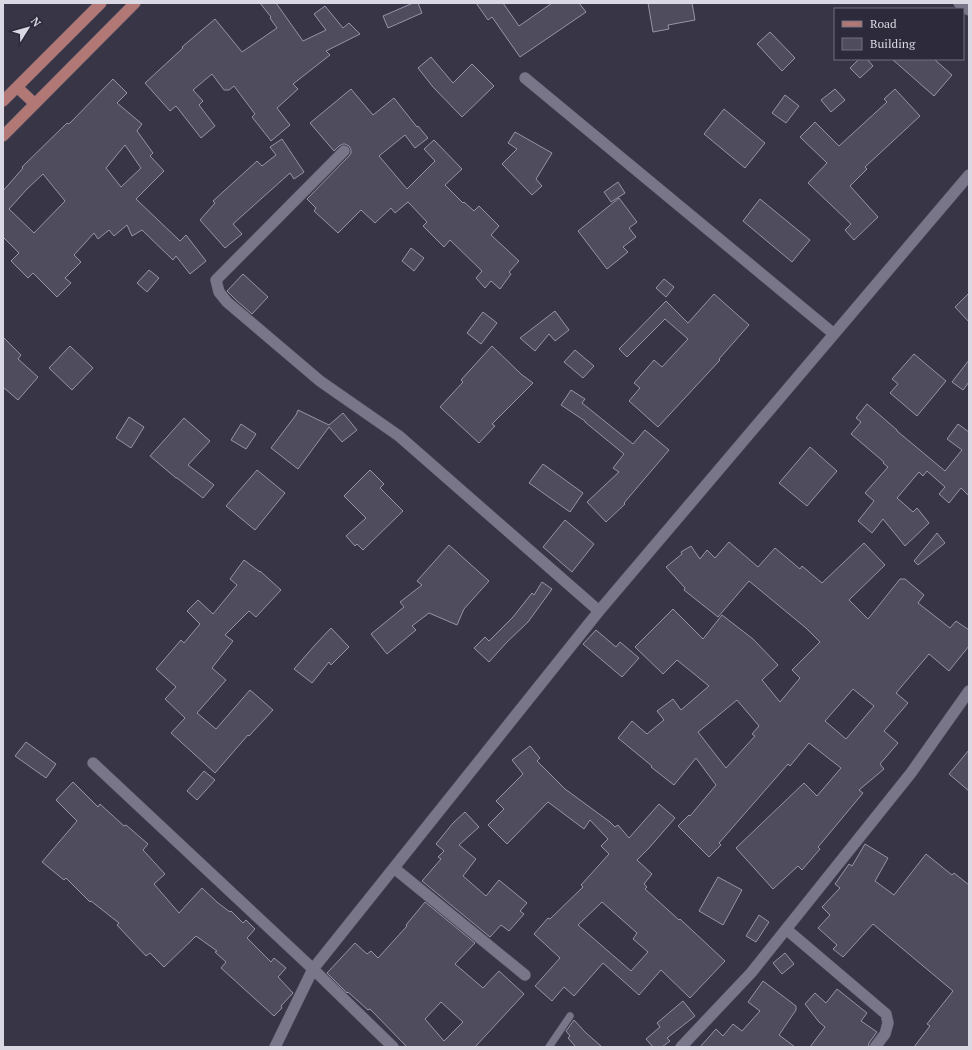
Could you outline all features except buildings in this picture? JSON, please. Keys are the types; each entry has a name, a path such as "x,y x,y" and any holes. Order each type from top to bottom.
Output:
{"main road":[{"path":"3,101 101,3"},
{"path":"3,136 135,3"},
{"path":"17,87 35,104"}],"street":[{"path":"959,3 969,10"},
{"path":"525,78 834,334"},
{"path":"344,151 216,280 219,292 227,302 320,381 399,436 600,611"},
{"path":"275,1047 313,969 600,611 969,175"},
{"path":"681,1047 751,973 911,773 969,691"},
{"path":"93,763 313,969 392,1047"},
{"path":"394,868 525,975"},
{"path":"786,929 886,1014 888,1024 885,1034 875,1047"}],"lane":[{"path":"549,1047 570,1016"}]}
